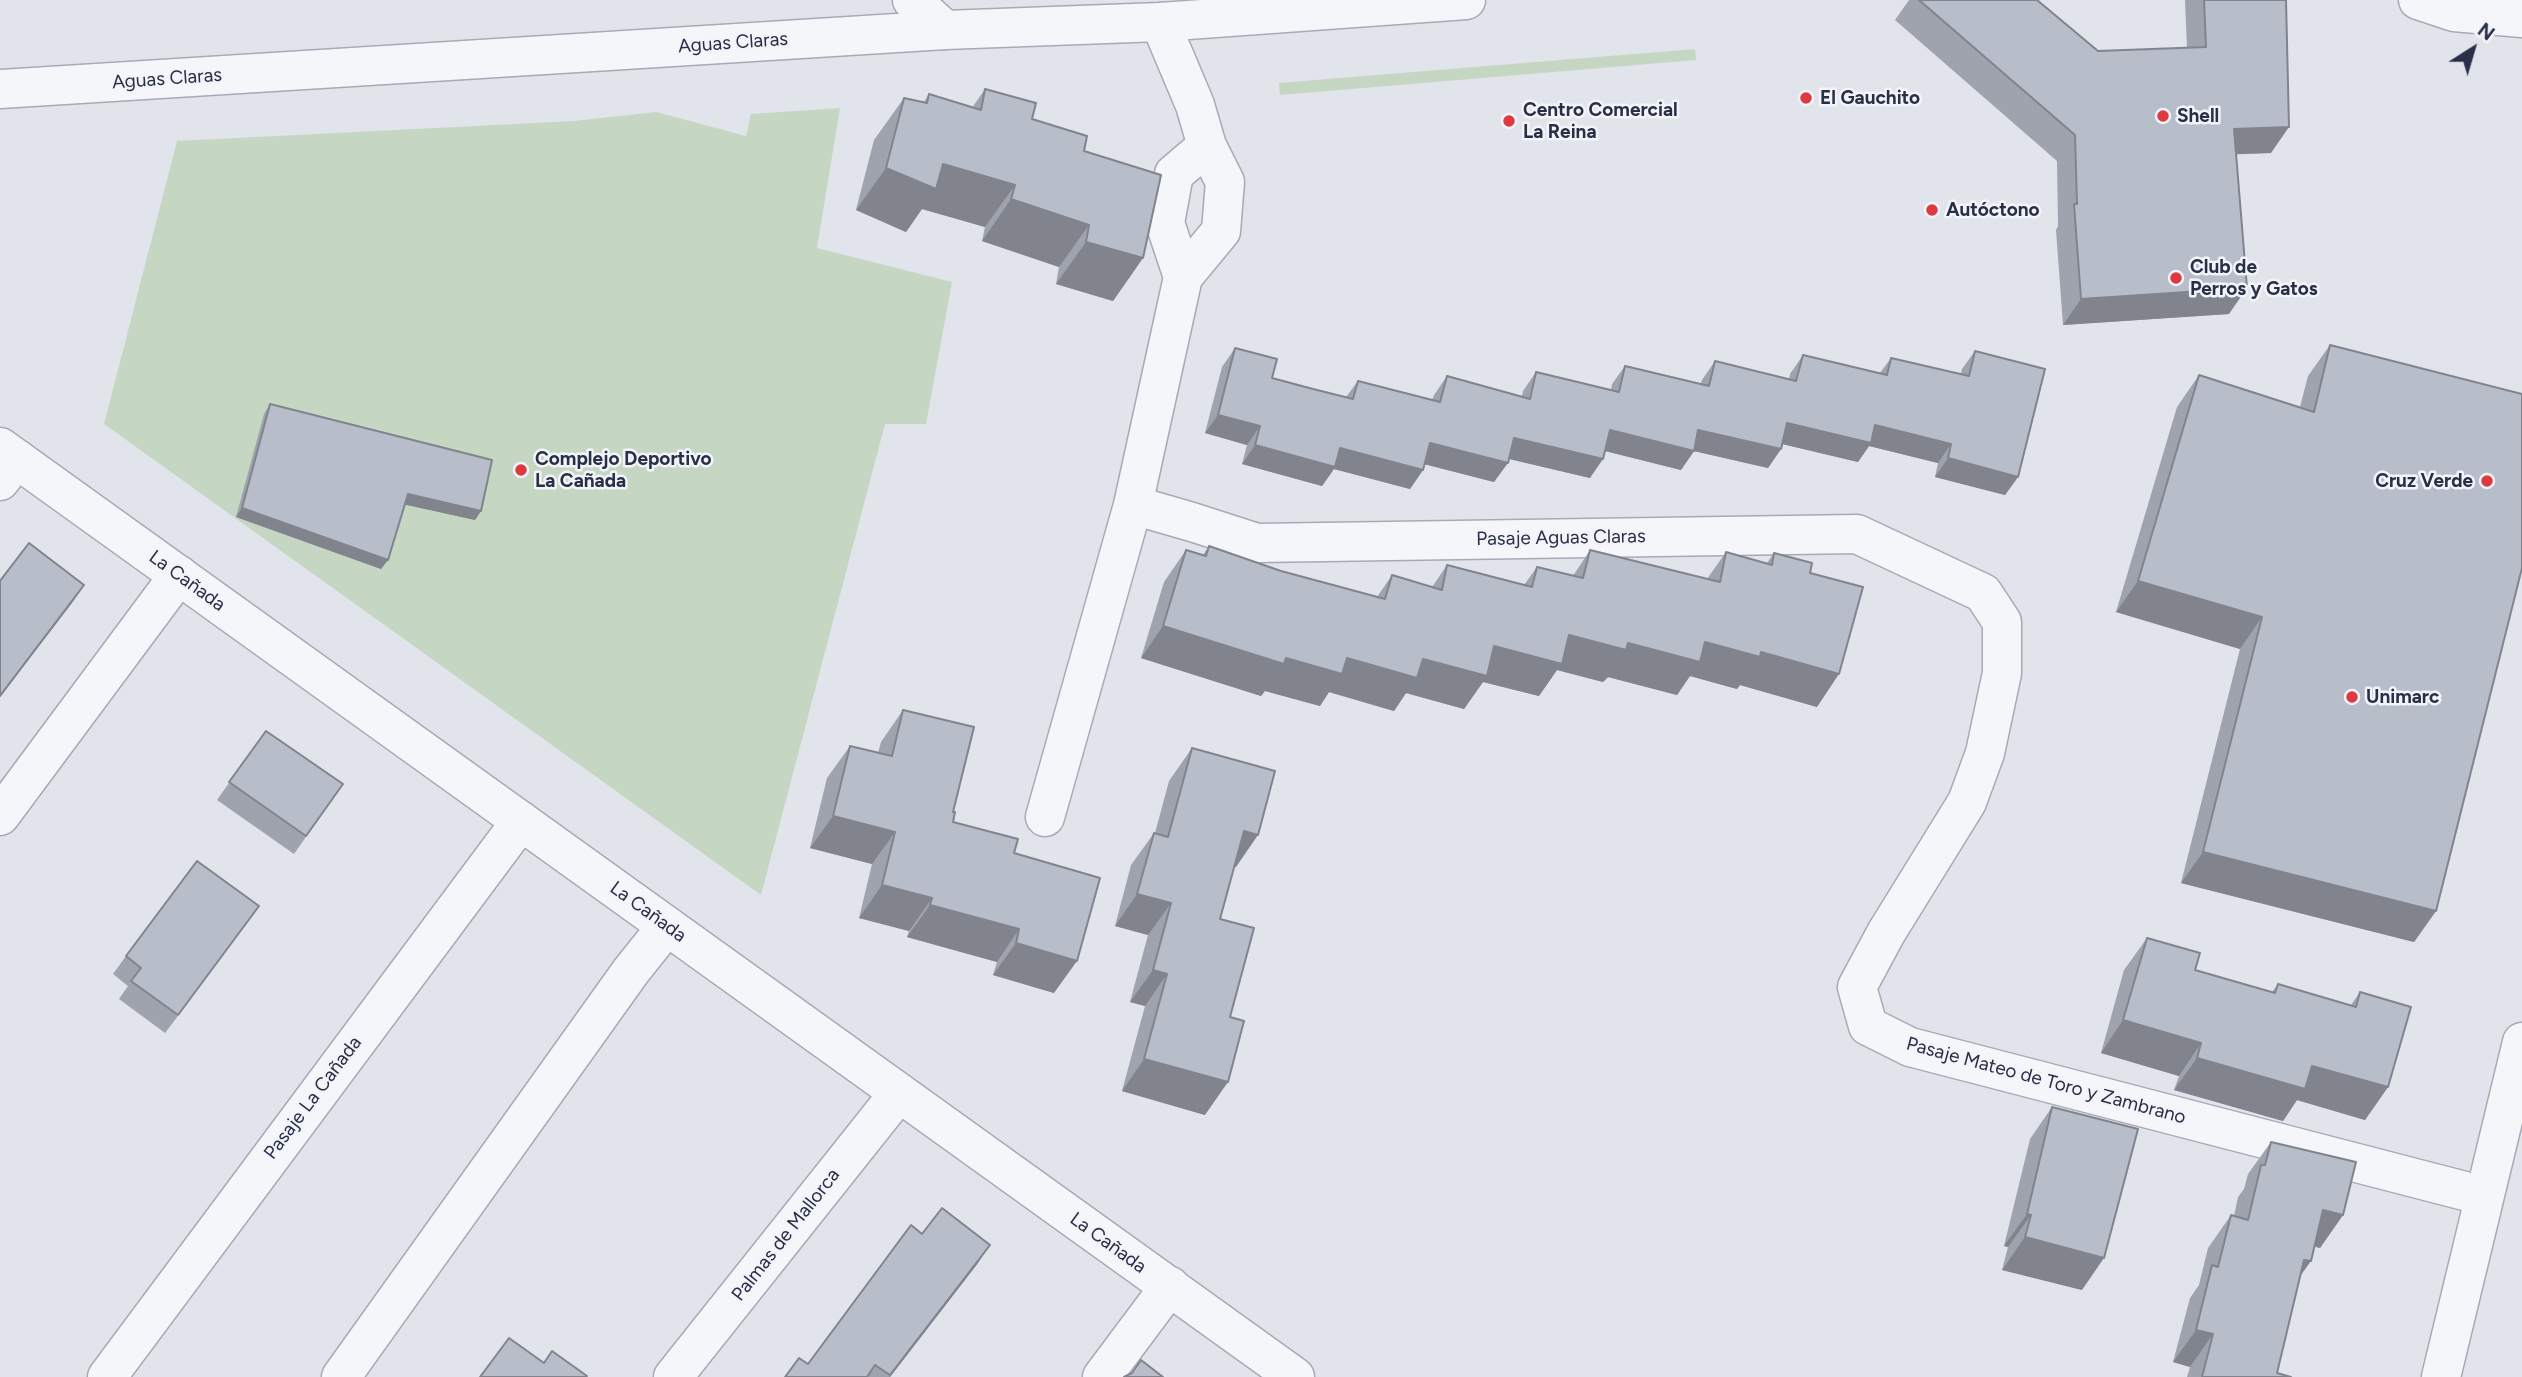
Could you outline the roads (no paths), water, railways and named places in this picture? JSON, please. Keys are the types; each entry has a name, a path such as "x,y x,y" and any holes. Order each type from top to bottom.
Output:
{"street":[{"path":"912,0 945,30"},
{"name":"Aguas Claras","path":"0,89 945,30 1160,22 1466,0"},
{"path":"2418,0 2522,18"},
{"path":"1045,817 1133,505 1180,292 1221,230 1225,182 1207,146 1195,105 1160,22"},
{"path":"1180,292 1165,223 1174,174 1207,146"},
{"name":"La Cañada","path":"6,463 179,575 1295,1377"},
{"name":"Pasaje Aguas Claras","path":"1133,505 1257,543 1857,534 1983,593"},
{"path":"0,817 179,575"},
{"name":"Pasaje Mateo de Toro y Zambrano","path":"1983,593 2002,622 2002,673 1985,753 1966,802 1886,933 1857,987 1868,1026 1910,1046 2484,1196"},
{"name":"Pasaje La Cañada","path":"107,1377 521,821"},
{"path":"341,1377 631,971 667,926"},
{"path":"2441,1377 2522,1042"},
{"name":"Palmas de Mallorca","path":"673,1377 899,1093"},
{"path":"1102,1377 1170,1286"}],"place":[{"name":"El Gauchito","path":"1806,98"},
{"name":"Shell","path":"2163,116"},
{"name":"Centro Comercial La Reina","path":"1509,121"},
{"name":"Autóctono","path":"1932,210"},
{"name":"Club de Perros y Gatos","path":"2176,278"},
{"name":"Complejo Deportivo La Cañada","path":"521,470"},
{"name":"Cruz Verde","path":"2487,481"},
{"name":"Unimarc","path":"2352,697"}]}
